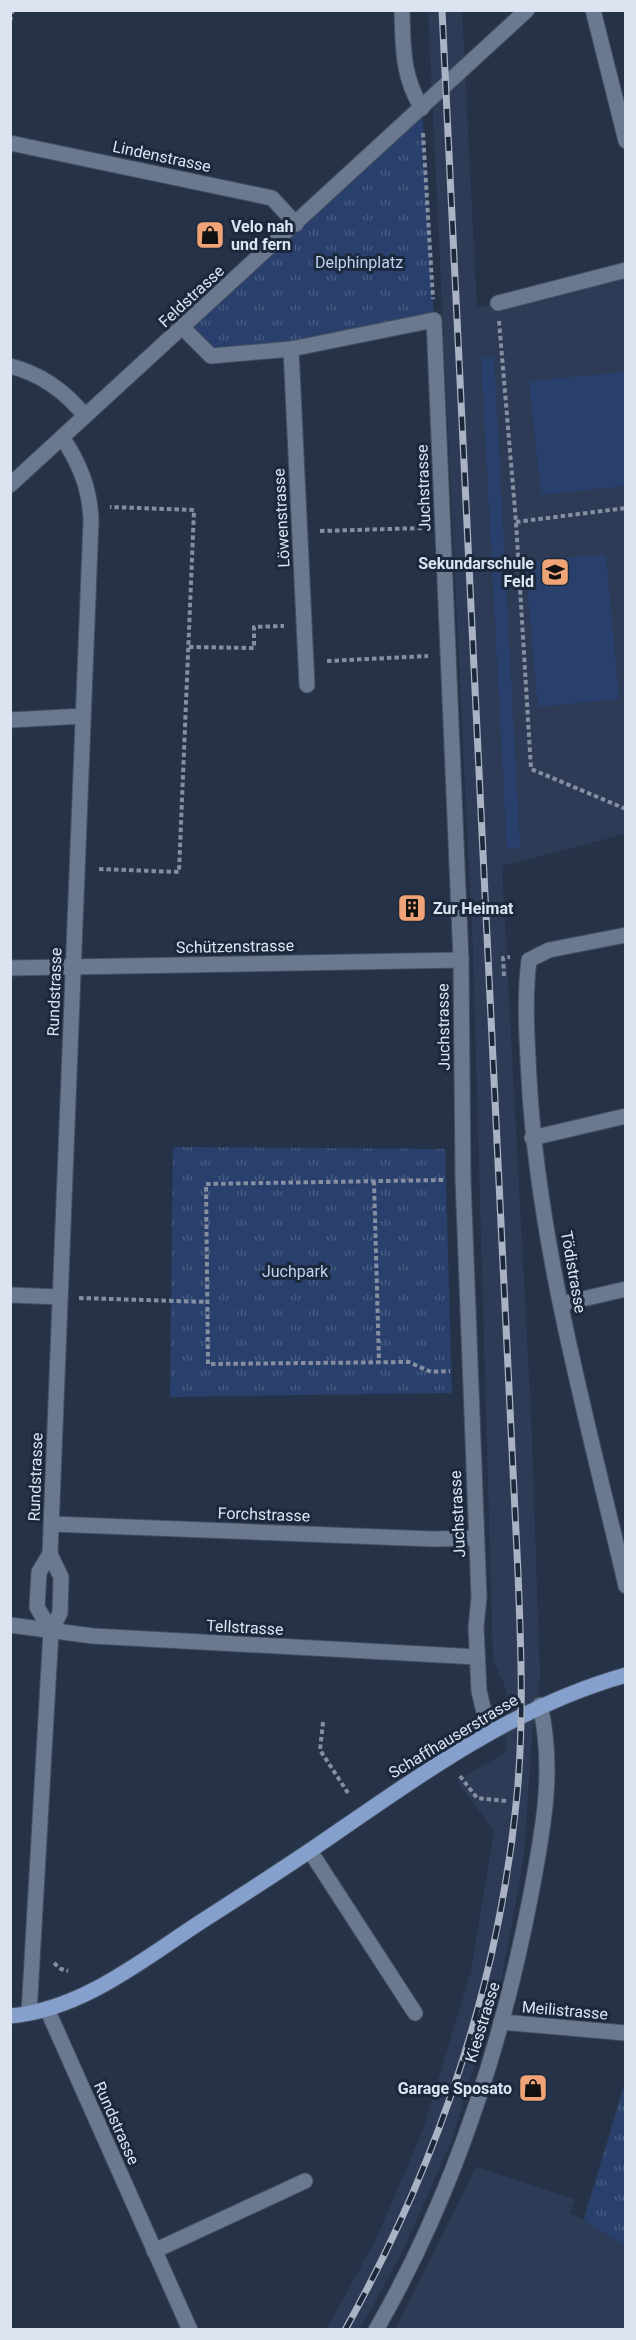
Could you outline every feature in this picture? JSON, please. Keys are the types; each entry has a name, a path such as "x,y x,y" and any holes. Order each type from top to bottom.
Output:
{"main road":[{"name":"Schaffhauserstrasse","path":"17,2017 47,2009 80,1995 133,1966 310,1851 442,1760 489,1732 540,1705 626,1675"}],"street":[{"path":"402,10 404,66 412,93 422,108"},
{"name":"Feldstrasse","path":"10,485 527,10"},
{"path":"593,10 626,141"},
{"name":"Lindenstrasse","path":"10,143 272,198 296,224"},
{"path":"498,303 626,270"},
{"path":"183,328 211,356 291,348 434,320"},
{"name":"Juchstrasse","path":"434,320 461,960 463,1179 479,1598 476,1627 477,1658 479,1691 489,1732"},
{"name":"Löwenstrasse","path":"291,348 307,685"},
{"path":"10,366 30,372 50,382 67,395 85,416"},
{"name":"Rundstrasse","path":"51,1632 37,1607 39,1572 50,1554 52,1524 91,506 82,471 62,437"},
{"path":"10,720 83,716"},
{"name":"Tödistrasse","path":"626,935 549,950 529,960 525,991 532,1138 561,1304 626,1586"},
{"name":"Schützenstrasse","path":"10,968 461,960"},
{"path":"532,1138 626,1116"},
{"path":"561,1304 626,1289"},
{"path":"10,1295 60,1297"},
{"name":"Forchstrasse","path":"52,1524 423,1539 476,1538"},
{"name":"Rundstrasse","path":"17,2017 51,1632 60,1613 61,1577 50,1554"},
{"name":"Tellstrasse","path":"10,1625 51,1632 116,1637 477,1658"},
{"name":"Kiesstrasse","path":"376,2330 412,2260 467,2131 501,2022 522,1942 542,1836 548,1760 547,1738 540,1705"},
{"path":"310,1851 415,2013"},
{"name":"Rundstrasse","path":"47,2009 190,2330"},
{"name":"Meilistrasse","path":"501,2022 626,2033"},
{"path":"154,2251 305,2181"}],"path":[{"path":"10,21 13,10"},
{"path":"423,137 434,320"},
{"path":"498,303 516,522 531,769 626,809"},
{"path":"77,868 179,872 189,648 194,510 91,506"},
{"path":"516,522 626,508"},
{"path":"299,532 443,527"},
{"path":"189,648 254,648 254,627 304,625"},
{"path":"306,662 448,655"},
{"path":"503,957 504,980"},
{"path":"450,1179 206,1184 208,1364 409,1362 431,1372 457,1371"},
{"path":"374,1181 379,1363"},
{"path":"60,1297 207,1302"},
{"path":"323,1722 320,1750 348,1793"},
{"path":"460,1776 477,1798 506,1801"}],"shaded area":[{"path":"428,11 462,11 477,308 625,270 625,834 502,866 531,1412 540,1675 532,1736 524,1857 502,1977 451,2142 402,2253 360,2329 326,2330 376,2239 423,2130 471,1971 494,1831 457,1781 506,1752 508,1698 493,1661 473,953"},
{"path":"625,2081 625,2329 395,2330 476,2167 575,2199 570,2213 583,2220"}],"green space":[{"name":"Delphinplatz","path":"422,108 434,320 211,356 183,328"},
{"path":"481,357 494,357 520,848 507,849"},
{"path":"625,372 625,486 541,495 529,381"},
{"path":"606,554 619,699 538,707 525,562"},
{"name":"Juchpark","path":"173,1147 445,1149 452,1393 170,1397"},
{"path":"625,2084 625,2246 584,2220"}],"railway":[{"path":"345,2330 409,2203 436,2137 479,2004 496,1935 508,1866 521,1740 518,1573 442,10"}],"place":[{"name":"Velo nah und fern","path":"210,235"},
{"name":"Sekundarschule Feld","path":"555,572"},
{"name":"Zur Heimat","path":"412,908"},
{"name":"Garage Sposato","path":"533,2088"}]}
